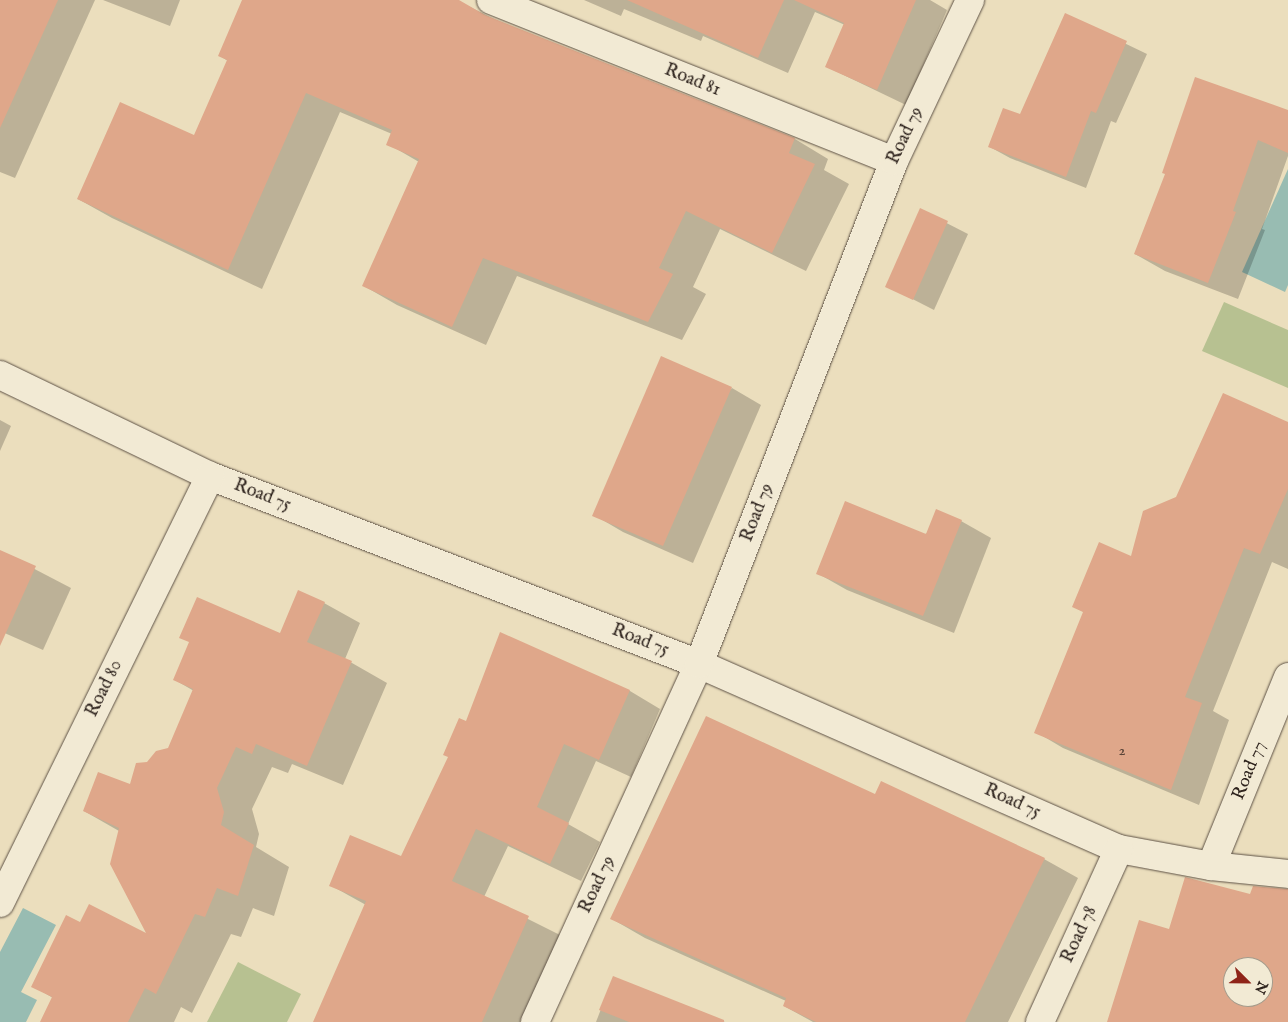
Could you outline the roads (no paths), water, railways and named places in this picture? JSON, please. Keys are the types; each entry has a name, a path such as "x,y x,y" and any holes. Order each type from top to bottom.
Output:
{"street":[{"name":"Road 81","path":"491,0 894,161"},
{"name":"Road 79","path":"535,1022 699,664 894,161 970,0"},
{"name":"Road 75","path":"0,375 210,476 699,664 1119,849 1211,866 1288,874"},
{"name":"Road 80","path":"0,902 210,476"},
{"name":"Road 77","path":"1211,866 1288,677"},
{"name":"Road 78","path":"1040,1022 1119,849"}],"water":[{"path":"1288,169 1288,285 1285,292 1242,272"},
{"path":"23,908 56,925 21,992 37,1000 26,1022 0,1022 0,952"}]}
